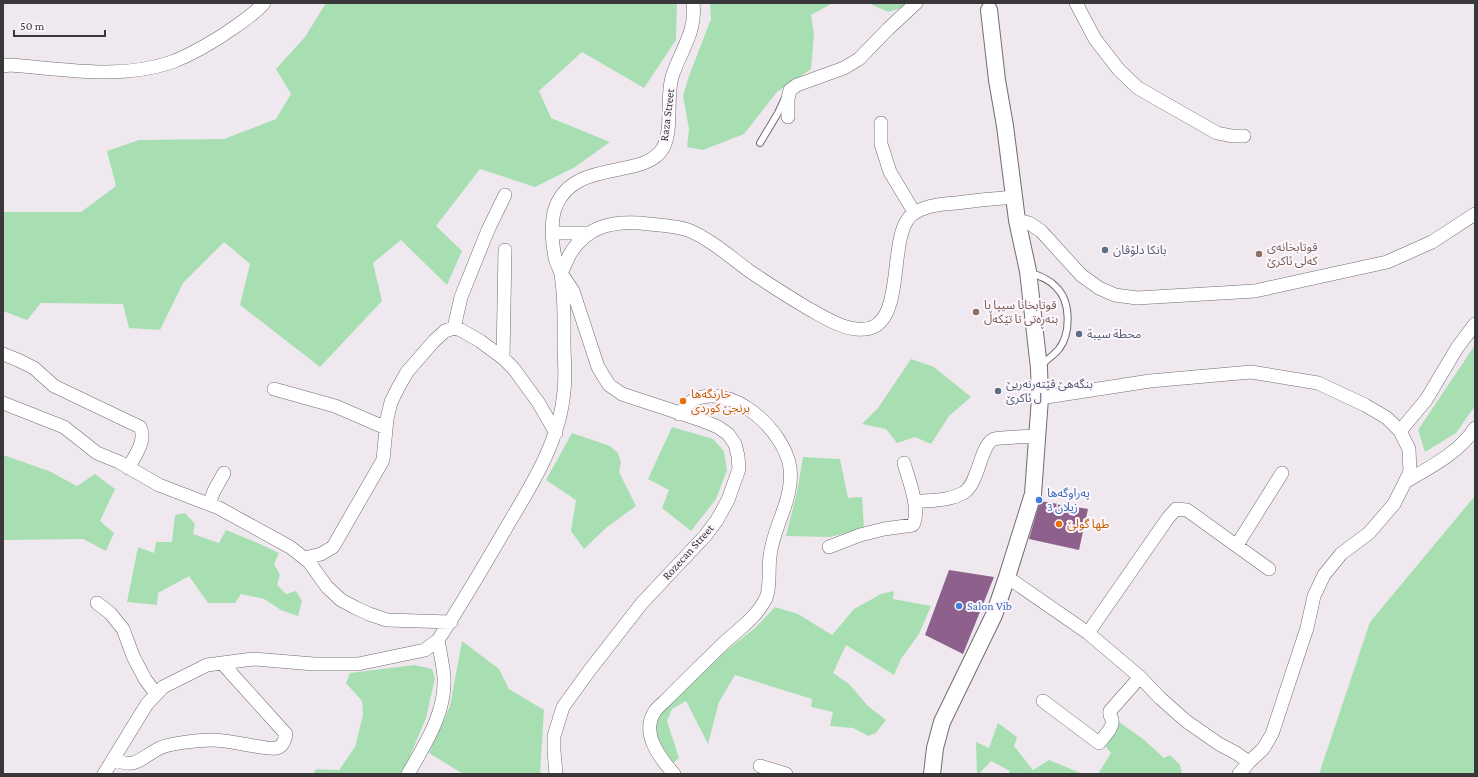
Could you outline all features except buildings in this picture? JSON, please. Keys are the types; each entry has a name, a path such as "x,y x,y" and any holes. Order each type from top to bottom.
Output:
{"street":[{"path":"3,66 114,73 143,69 172,62 204,48 258,10 264,3"},
{"name":"Raza Street","path":"561,273 556,263 553,220 556,206 564,193 576,181 601,172 645,162 657,155 664,147 671,79 689,38 693,24 693,3"},
{"path":"788,117 788,99 790,90 797,85 844,68 859,59 888,28 916,3"},
{"path":"1076,3 1095,39 1119,70 1138,88 1217,133 1232,136 1244,136"},
{"path":"932,774 935,748 942,722 994,615 1008,577 1033,494 1040,398 1039,368 1028,271 1017,220 1005,126 997,80 989,5"},
{"path":"881,123 881,144 890,172 914,212"},
{"path":"454,328 461,297 488,230 505,195"},
{"path":"553,233 588,233 615,223 662,225 687,230 704,238 789,297 820,315 844,327 871,329 881,322 890,305 901,233 907,221 914,212 936,205 1014,197"},
{"path":"1017,220 1029,223 1041,231 1081,275 1099,288 1115,295 1137,298 1255,291 1387,262 1432,242 1475,214"},
{"path":"104,774 135,721 156,694 163,687 207,665 253,659 314,664 358,664 425,650 438,640 451,622 520,504 541,466 556,433 565,391 561,273 570,254 588,233"},
{"path":"503,358 505,250"},
{"name":"Rozecan Street","path":"556,774 554,736 563,707 642,603 705,536 728,500 739,469 735,444 728,434 718,427 622,394 609,385 596,361 573,291 561,273"},
{"path":"1400,431 1426,400 1457,348 1475,324"},
{"path":"306,558 328,551 333,547 383,460 386,428 391,402 407,372 434,341 445,331 454,328 468,333 503,358 514,369 538,402 556,433"},
{"path":"3,354 34,368 54,386 140,427 143,432 142,439 128,468"},
{"path":"1040,398 1150,381 1251,372 1318,383 1365,405 1387,418 1400,431 1409,449 1410,472 1394,504 1369,533 1342,554 1324,575 1314,596 1307,628 1272,734 1263,749 1248,762 1239,774"},
{"path":"274,389 309,400 335,406 386,428"},
{"path":"674,774 663,761 654,746 650,732 650,722 655,711 725,641 749,622 762,605 767,596 771,548 789,493 790,479 790,466 777,437 754,412 735,401 719,397 707,397 692,401 679,414"},
{"path":"3,403 64,427 97,453 159,484 209,504 290,547 306,558 327,587 341,600 369,614 387,620 451,622"},
{"path":"1405,482 1442,460 1469,437 1475,428"},
{"path":"915,502 953,497 964,493 971,486 988,444 994,440 1037,436"},
{"path":"829,547 860,535 884,529 912,525 915,521 915,502 904,463"},
{"path":"209,504 224,473"},
{"path":"1236,545 1282,473"},
{"path":"1088,633 1168,518 1176,509 1187,510 1269,569"},
{"path":"1008,577 1088,633 1140,677 1160,698 1186,721 1248,762"},
{"path":"97,603 110,613 123,629 145,680 156,694"},
{"path":"408,774 432,732 442,703 444,677 438,640"},
{"path":"113,759 122,763 134,764 161,747 212,740 267,748 277,748 282,744 286,734 222,663"},
{"path":"1043,700 1099,743 1112,726 1112,720 1109,715 1110,711 1140,677"},
{"path":"760,766 786,774"}],"lane":[{"path":"760,143 790,90"},
{"path":"1028,271 1049,280 1058,288 1065,303 1067,317 1067,330 1059,348 1039,368"}],"green space":[{"path":"326,3 677,3 676,40 644,88 582,52 539,91 551,118 610,142 575,167 535,187 480,169 436,226 462,251 447,285 401,240 373,263 382,301 320,367 240,305 250,264 224,242 183,283 160,330 129,328 123,304 41,303 27,320 3,311 3,212 81,212 116,186 107,151 139,140 224,139 276,119 291,94 276,69 305,37"},
{"path":"710,3 833,3 811,15 814,34 811,69 777,92 744,134 703,150 687,147 689,129 683,96 711,19"},
{"path":"868,3 906,3 902,8 888,12"},
{"path":"1475,345 1475,406 1456,433 1425,452 1418,430"},
{"path":"911,359 934,367 971,397 949,416 931,444 915,437 897,443 886,429 862,424 878,408"},
{"path":"672,427 713,439 724,451 727,470 716,499 691,531 662,508 669,490 648,479"},
{"path":"572,433 610,446 618,453 621,462 619,472 636,506 606,528 584,549 571,531 576,500 546,480"},
{"path":"3,455 49,471 77,486 95,474 115,489 100,521 114,533 106,551 83,539 3,540"},
{"path":"803,457 840,459 848,498 862,497 864,528 830,537 786,536 797,492"},
{"path":"1474,497 1475,774 1319,774 1370,622"},
{"path":"185,513 195,524 193,534 219,543 226,530 279,553 274,564 280,575 277,585 286,594 296,591 302,601 298,616 281,610 264,599 241,594 235,603 208,603 189,576 158,593 157,605 127,602 138,547 154,553 156,542 172,542 175,515"},
{"path":"894,591 893,599 931,606 919,634 901,659 894,675 846,645 833,673 849,684 868,706 886,720 876,733 868,736 853,728 830,726 833,712 811,707 812,699 735,675 719,702 708,744 686,701 672,709 667,721 679,758 671,765 658,742 656,730 659,715 727,650 755,628 775,607 798,614 832,635 854,609 881,594"},
{"path":"462,641 499,669 509,689 544,710 540,774 463,774 429,753 450,706"},
{"path":"414,665 432,669 435,678 426,718 405,768 400,774 313,774 316,769 339,770 355,747 363,715 362,701 346,683 350,673"},
{"path":"1119,722 1143,739 1164,758 1170,755 1180,765 1182,774 1098,774 1111,753 1106,747 1109,739 1107,736"},
{"path":"998,723 1017,737 1014,746 1033,770 1049,760 1083,774 1008,774 1010,771 991,761 979,774 977,774 976,742 989,748"}],"place":[{"name":"بانکا دلۆڤان","path":"1105,250"},
{"name":"قوتابخانەی کەلی ئاکرێ","path":"1259,254"},
{"name":"قوتابخانا سیپا یا بنەڕەتی تا تێکەڵ","path":"976,312"},
{"name":"محطة سيبة","path":"1079,334"},
{"name":"بنگەهێ ڤێتەرنەریێ ل ئاکرێ","path":"998,391"},
{"name":"خارنگەها برنجێ کوردی","path":"683,401"},
{"name":"پەراوگەها زیلان 3","path":"1039,500"},
{"name":"طها گولێ","path":"1059,524"},
{"name":"Salon Vib","path":"959,606"}]}
